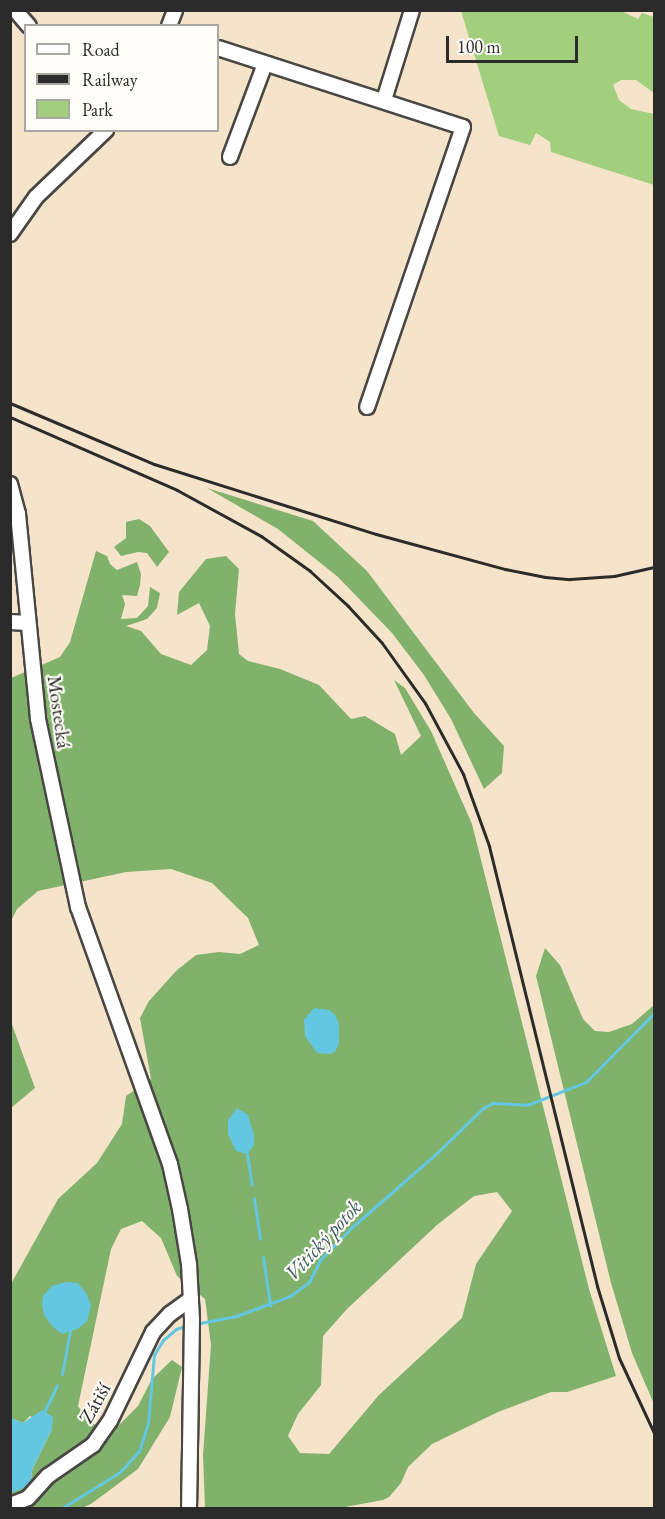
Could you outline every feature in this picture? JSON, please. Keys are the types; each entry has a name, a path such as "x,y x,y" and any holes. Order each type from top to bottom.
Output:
{"street":[{"path":"15,10 27,24"},
{"path":"384,100 412,10"},
{"path":"219,48 464,126 367,407"},
{"path":"230,157 265,64"},
{"path":"10,234 36,197 104,132"},
{"name":"Mostecká","path":"11,489 18,514 38,719 78,907 170,1164 189,1264 191,1299 189,1509"},
{"path":"10,622 28,623"},
{"name":"Zátiší","path":"10,1505 28,1498 48,1476 93,1445 110,1421 153,1332 170,1314 191,1299"}],"green space":[{"path":"619,10 638,19 642,13 654,17 654,93 636,80 621,80 613,85 619,100 631,109 654,114 654,185 551,152 550,142 536,133 530,145 499,136 461,11"},
{"path":"207,488 313,521 367,571 474,713 504,746 502,773 484,789 451,719 424,675 392,633 338,577 278,529"},
{"path":"139,519 150,526 169,552 157,567 147,553 138,552 121,556 114,547 126,538 126,522"},
{"path":"96,551 107,556 110,564 117,570 137,562 141,574 137,596 122,595 125,604 121,619 137,618 148,606 150,587 160,593 157,608 147,619 126,626 141,631 161,654 191,665 207,650 210,626 199,603 177,615 179,592 206,559 226,556 239,569 235,614 239,654 248,661 280,669 319,685 351,719 365,716 395,734 401,755 421,736 394,680 405,688 431,731 472,824 589,1289 616,1376 567,1392 551,1392 498,1412 432,1444 408,1467 401,1483 389,1497 383,1500 340,1508 205,1508 203,1455 211,1345 205,1299 177,1276 161,1238 142,1221 121,1229 111,1249 78,1406 88,1421 112,1432 138,1406 152,1379 172,1360 182,1367 170,1417 138,1469 91,1504 82,1508 11,1508 11,1493 31,1480 32,1470 52,1429 30,1416 23,1423 11,1418 11,1284 58,1199 97,1163 122,1124 126,1096 151,1079 140,1018 149,1001 176,971 196,955 219,952 240,954 259,945 248,918 212,883 171,869 126,872 38,891 17,909 11,921 11,678 60,657 70,642","holes":["497,1192 512,1211 476,1264 462,1318 379,1395 329,1454 300,1453 288,1436 298,1414 321,1385 323,1336 347,1309 437,1225 474,1196"]},
{"path":"545,948 560,965 583,1019 595,1031 609,1032 632,1024 654,1005 654,1404 632,1353 611,1283 536,976"},
{"path":"10,1019 35,1088 11,1108 10,1108"}],"water":[{"path":"314,1008 329,1010 335,1015 339,1024 339,1043 335,1052 317,1053 305,1036 304,1020"},
{"path":"237,1108 248,1115 254,1135 254,1145 247,1154 236,1151 228,1134 228,1120"},
{"path":"66,1282 78,1283 86,1293 91,1305 87,1321 79,1328 62,1334 44,1315 42,1304 43,1296 52,1286"},
{"path":"42,1410 53,1417 52,1429 32,1470 31,1480 26,1487 11,1493 11,1418 23,1423"}],"waterway":[{"name":"Vitický potok","path":"195,1324 236,1316 290,1296 309,1282 320,1260 351,1228 438,1152 483,1108 493,1103 527,1105 586,1082 654,1013"},
{"path":"247,1154 252,1185"},
{"path":"254,1198 260,1239"},
{"path":"263,1257 270,1305"},
{"name":"Vitický potok","path":"62,1508 120,1472 139,1451 148,1423 154,1355 163,1340 176,1329 189,1325"},
{"path":"62,1374 70,1331"},
{"path":"43,1414 57,1385"}],"railway":[{"path":"10,403 154,464 376,534 505,569 545,577 570,579 614,576 654,567"},
{"path":"10,417 177,490 261,536 310,571 348,606 382,643 425,703 463,774 489,846 597,1286 619,1358 654,1433"}]}
